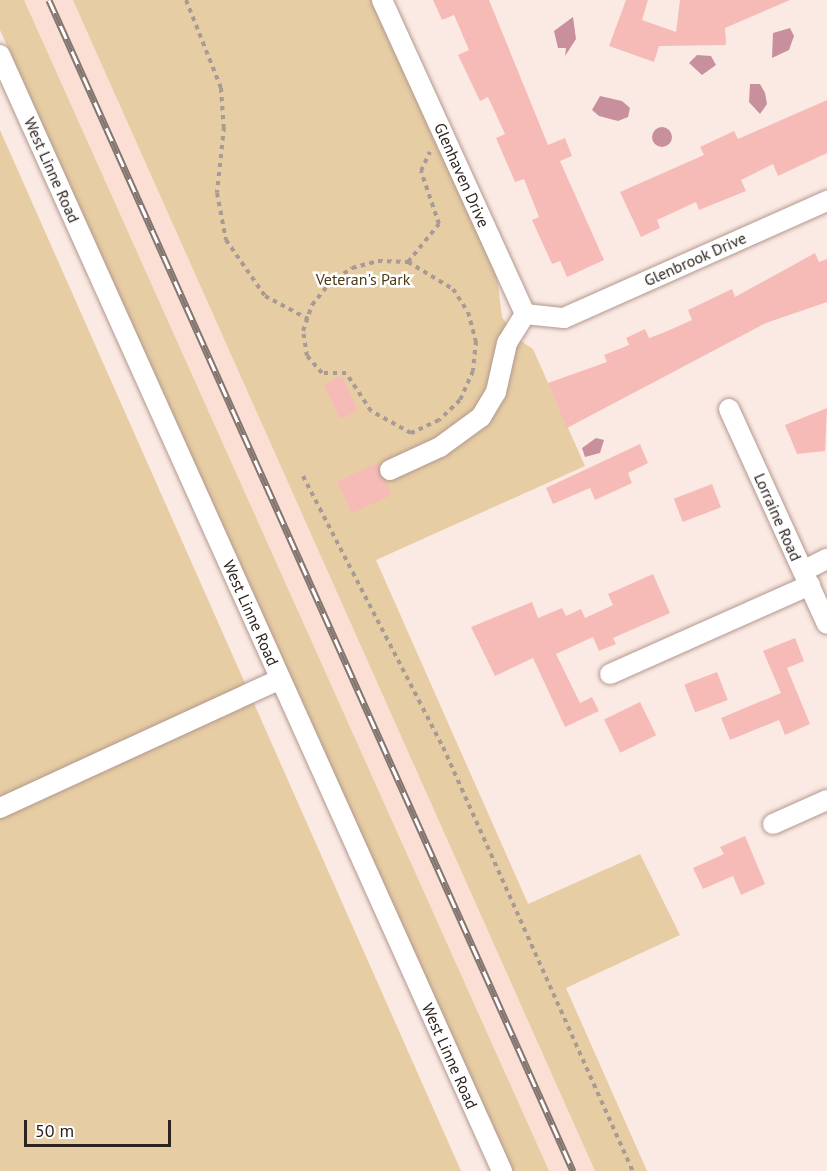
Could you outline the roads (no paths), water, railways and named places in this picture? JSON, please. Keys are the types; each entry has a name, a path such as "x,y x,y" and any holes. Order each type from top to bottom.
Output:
{"street":[{"name":"Glenhaven Drive","path":"382,0 525,315"},
{"name":"West Linne Road","path":"0,55 502,1171"},
{"name":"Glenbrook Drive","path":"525,315 564,318 827,201"},
{"path":"390,470 440,447 481,417 496,392 507,343 525,315"},
{"name":"Lorraine Road","path":"729,409 813,582 827,624"},
{"path":"610,674 813,582 827,559"},
{"path":"0,808 280,679"},
{"path":"773,824 827,800"}],"railway":[{"path":"49,0 573,1171"}],"park label":[{"name":"Veteran's Park","path":"363,279"}]}
